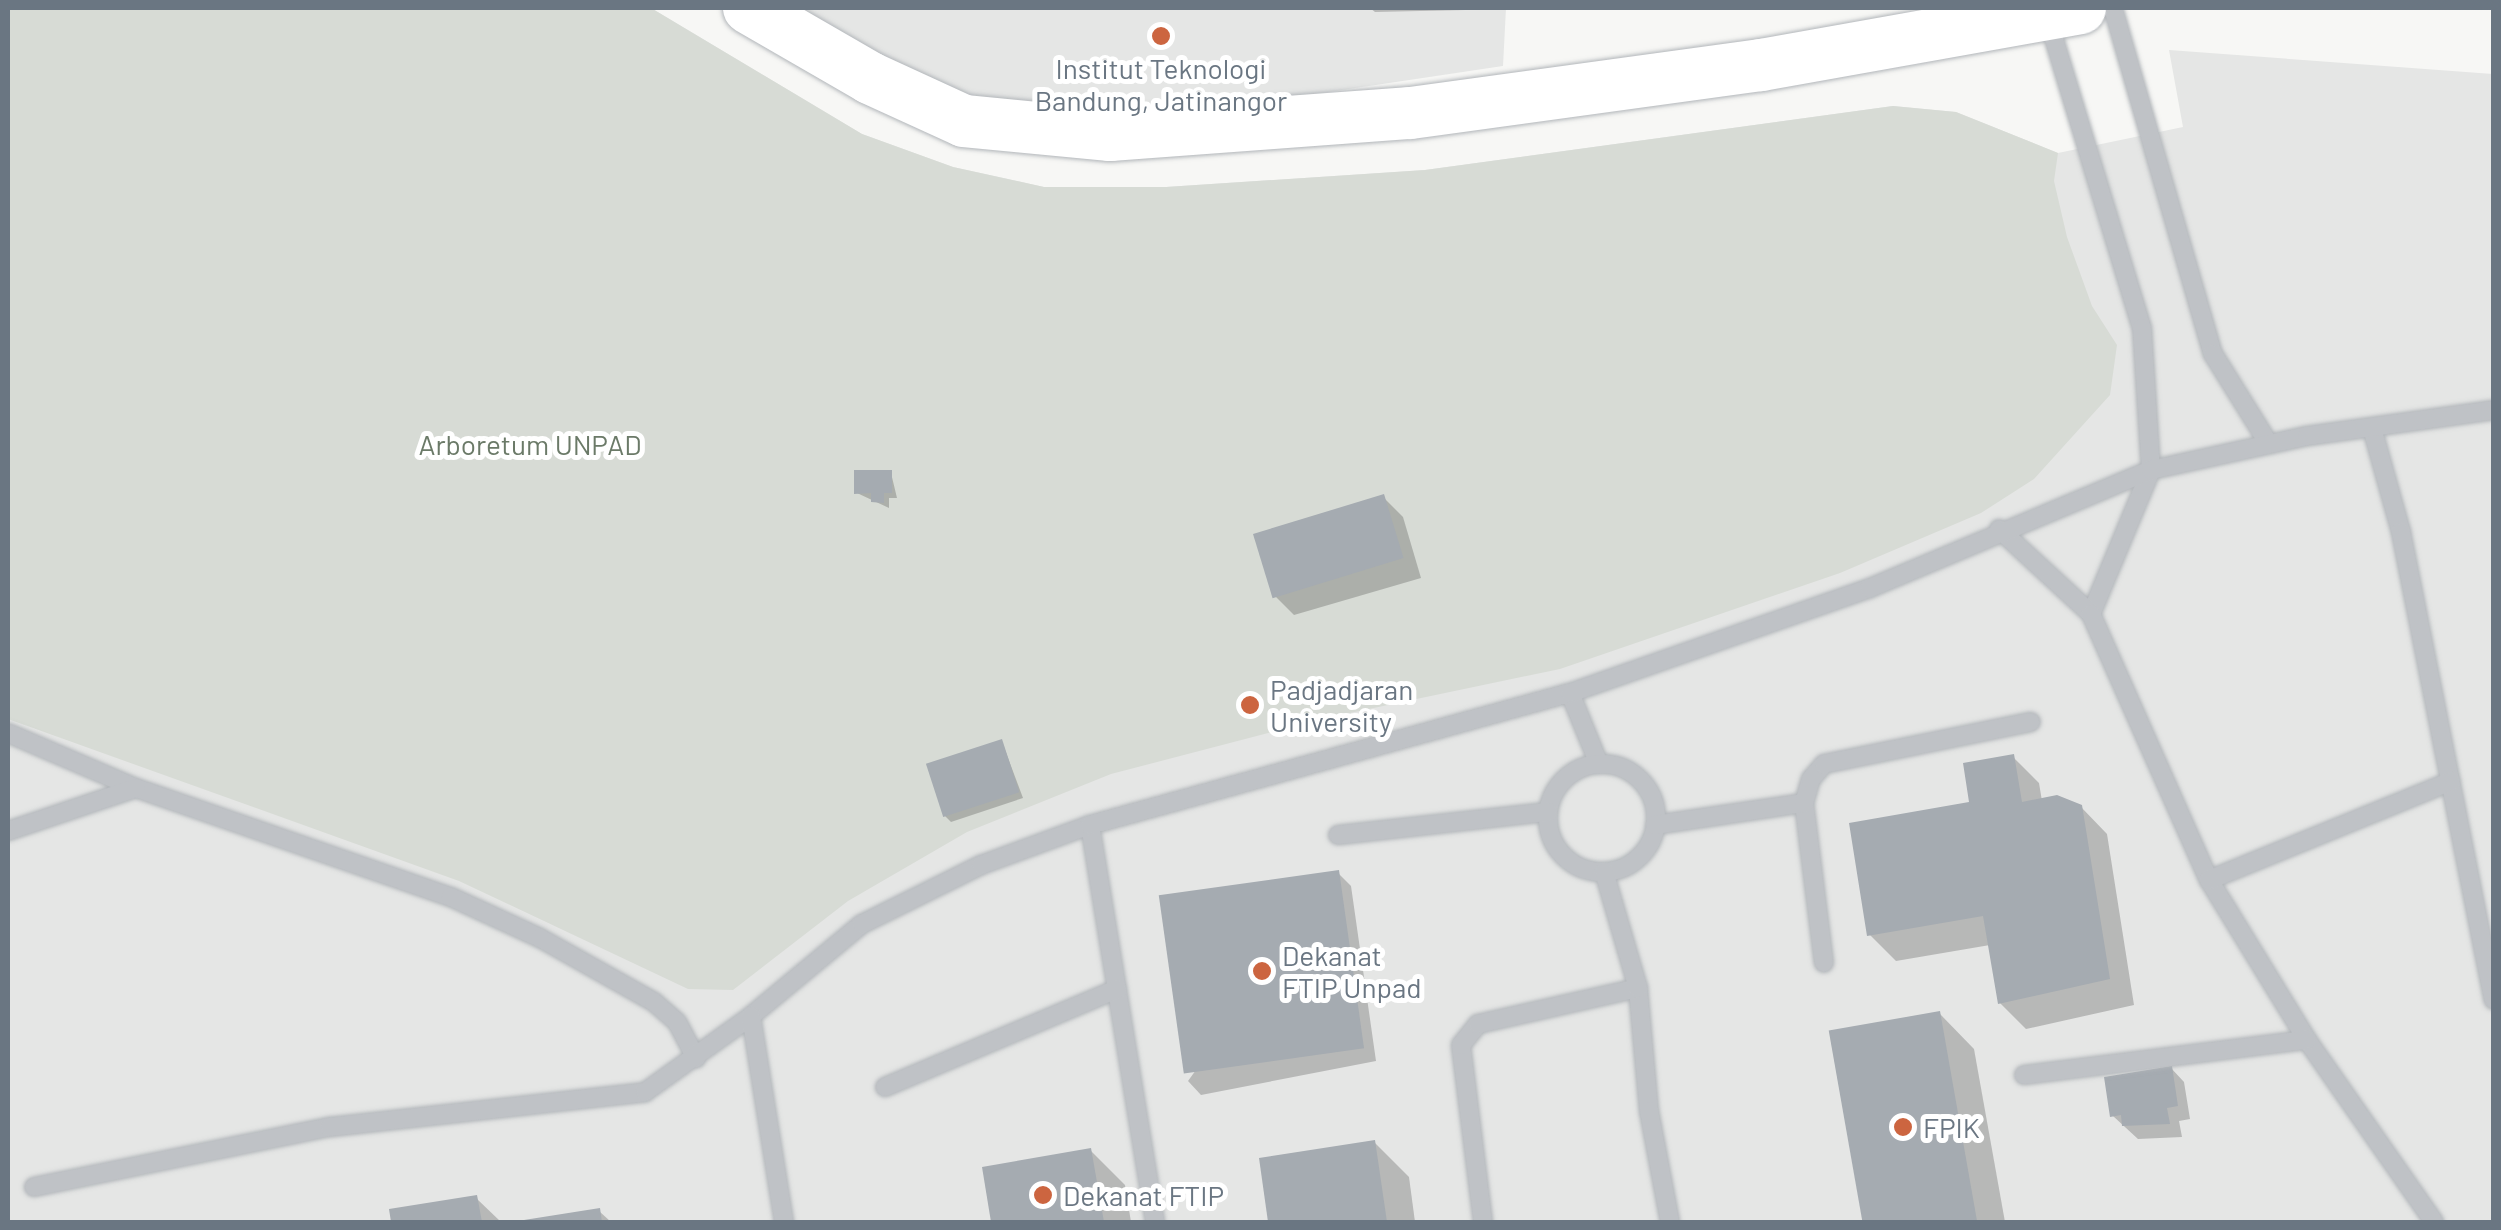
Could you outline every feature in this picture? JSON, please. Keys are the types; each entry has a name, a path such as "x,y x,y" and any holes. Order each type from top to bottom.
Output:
{"main road":[{"path":"749,8 870,78 964,121 1110,134 1410,114 1761,65 2063,10"}],"lane":[{"path":"2113,8 2213,354 2269,444"},
{"path":"2063,10 2142,328 2151,470 2091,614"},
{"path":"34,1188 330,1127 645,1092 751,1016 862,924 981,865 1090,825 1570,693 1870,588 2000,530 2151,470 2269,444 2494,410"},
{"path":"2372,428 2401,532 2451,781 2488,923 2494,1000"},
{"path":"2000,530 2091,614 2209,880 2307,1040 2434,1222"},
{"path":"1570,693 1600,764"},
{"path":"1824,963 1804,803 1811,779 1824,764 2031,722"},
{"path":"8,733 136,788 451,898 540,938 654,1002 677,1022 696,1058"},
{"path":"1600,764 1634,774 1647,789 1655,825 1638,858 1604,872 1568,861 1556,848 1548,812 1565,778 1600,764"},
{"path":"2209,880 2451,781"},
{"path":"8,830 136,788"},
{"path":"1655,825 1804,803"},
{"path":"1338,835 1548,812"},
{"path":"1090,825 1155,1222"},
{"path":"1604,872 1638,988 1649,1111 1670,1222"},
{"path":"1482,1222 1461,1045 1467,1031 1638,988"},
{"path":"885,1086 1117,990"},
{"path":"751,1016 784,1222"},
{"path":"2024,1075 2307,1040"}],"shaded area":[{"name":"Padjadjaran University","path":"8,8 651,8 862,134 953,167 1044,187 1166,187 1425,170 1893,106 1956,112 2058,153 2183,127 2169,50 2493,74 2493,1222 8,1222"},
{"name":"Institut Teknologi Bandung, Jatinangor","path":"774,8 1506,8 1503,66 1242,105 1125,114 955,111"}],"green space":[{"name":"Arboretum UNPAD","path":"8,8 651,8 862,134 953,167 1044,187 1166,187 1425,170 1893,106 1956,112 2058,153 2054,181 2067,237 2092,306 2117,345 2110,395 2034,479 1981,513 1840,573 1560,669 1326,718 1111,774 967,832 848,901 733,990 688,989 459,881 8,719"}],"building":[{"path":"854,470 892,470 892,493 884,493 884,503 871,502 871,493 854,494"},
{"path":"1384,494 1404,558 1273,598 1253,534"},
{"path":"1002,739 1019,792 943,817 926,764"},
{"path":"2014,754 2022,802 2057,795 2082,805 2110,979 1998,1004 1983,916 1867,936 1849,823 1969,802 1963,763"},
{"name":"Dekanat FTIP Unpad","path":"1339,870 1364,1048 1184,1074 1159,895"},
{"name":"FPIK","path":"1940,1011 1977,1222 1862,1222 1829,1031"},
{"path":"2172,1066 2178,1106 2167,1108 2170,1124 2122,1126 2121,1115 2110,1117 2104,1077"},
{"path":"1375,1140 1387,1222 1268,1222 1259,1158"},
{"name":"Dekanat FTIP","path":"1091,1148 1104,1222 991,1222 982,1167"},
{"path":"477,1195 482,1222 391,1222 389,1209"},
{"path":"600,1208 602,1222 524,1222 524,1220"}],"place":[{"name":"Institut Teknologi Bandung, Jatinangor","path":"1161,36"},
{"name":"Padjadjaran University","path":"1250,705"},
{"name":"Dekanat FTIP Unpad","path":"1262,971"},
{"name":"FPIK","path":"1903,1127"},
{"name":"Dekanat FTIP","path":"1043,1195"}]}
